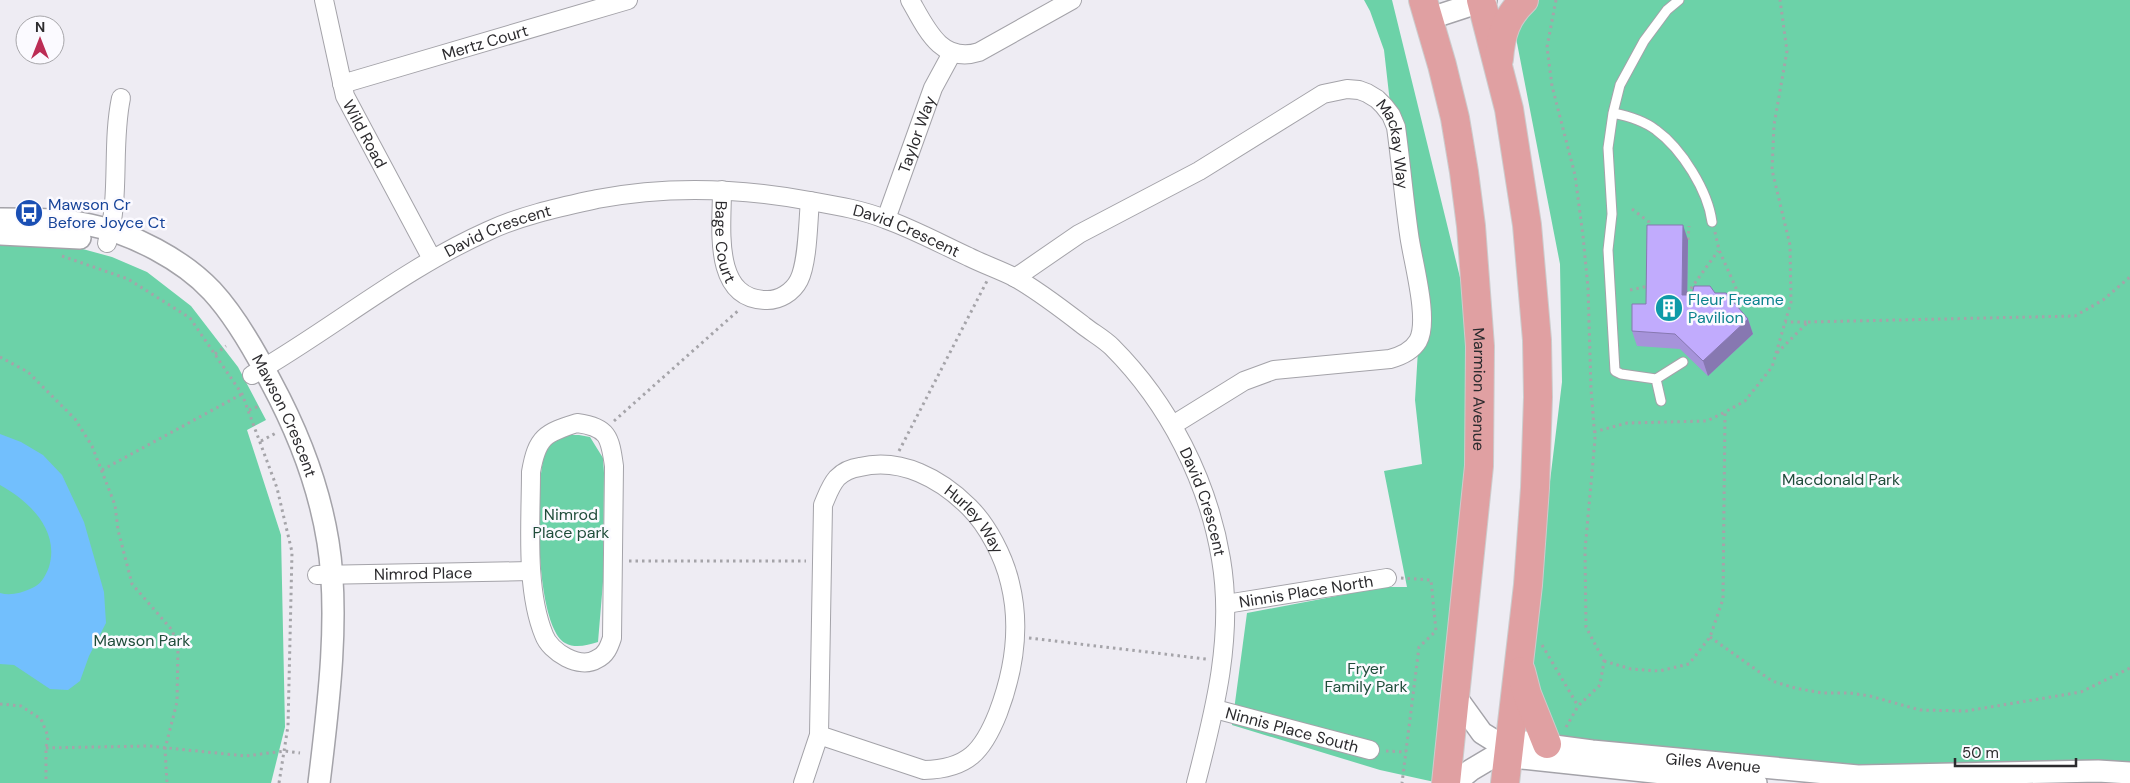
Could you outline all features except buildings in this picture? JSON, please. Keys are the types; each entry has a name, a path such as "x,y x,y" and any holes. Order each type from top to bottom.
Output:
{"highway":[{"path":"1498,64 1504,30 1512,11 1524,0"},
{"path":"1483,1 1509,109 1527,225 1537,340 1538,397 1535,488 1528,585 1505,783"},
{"name":"Marmion Avenue","path":"1426,5 1455,118 1464,172 1471,226 1480,346 1479,466 1446,783"},
{"path":"1518,662 1527,694 1555,738"}],"street":[{"name":"Wild Road","path":"324,0 345,96 432,259"},
{"name":"Mertz Court","path":"342,84 628,0"},
{"path":"910,0 932,36 941,46 952,53 966,56 979,52 1072,0"},
{"path":"1426,5 1483,1"},
{"name":"Taylor Way","path":"886,219 933,88 952,53"},
{"name":"Mackay Way","path":"1015,278 1080,234 1199,171 1323,94 1340,90 1359,90 1377,99 1391,115 1396,127 1409,234 1422,312 1422,328 1419,340 1403,355 1390,359 1274,370 1244,381 1173,425"},
{"path":"109,237 114,209 116,123 121,98"},
{"name":"David Crescent","path":"253,379 432,259 491,229 557,209 599,199 670,189 722,190 764,192 855,209 886,219 1015,278 1111,346 1140,380 1173,425 1201,487 1215,529 1222,562 1226,604 1216,709 1196,783"},
{"name":"Bage Court","path":"722,190 723,258 728,277 738,290 752,299 767,300 781,297 792,290 800,278 804,262 810,201"},
{"name":"Mawson Crescent","path":"0,219 52,220 91,225 138,256 162,268 208,306 270,406 304,493 324,575 331,648 320,783"},
{"name":"Mawson Crescent","path":"0,234 109,237"},
{"name":"Mawson Crescent","path":"253,379 286,410 302,447 326,535 316,679 305,783"},
{"path":"577,423 592,425 603,430 610,442 614,466 614,561 612,638 605,654 596,661 584,663 556,651 544,636 539,620 530,571 531,472 534,457 542,441 551,431 577,423"},
{"name":"Hurley Way","path":"804,783 819,735 823,505 829,491 838,478 852,468 870,464 884,464 915,470 935,480 970,508 988,532 1001,556 1010,581 1015,606 1016,636 1012,667 1003,700 983,745 972,757 942,770 924,770 819,735"},
{"name":"Nimrod Place","path":"324,575 530,571"},
{"name":"Ninnis Place North","path":"1226,604 1387,578"},
{"name":"Giles Avenue","path":"1456,697 1482,733 1522,758 1699,774 2011,778 2098,771 2130,774"},
{"name":"Ninnis Place South","path":"1216,709 1370,750"},
{"name":"Giles Avenue","path":"1455,783 1471,770 1508,748 1524,742 1555,738 1592,751 1699,774 1756,783"}],"lane":[{"path":"1679,0 1667,10 1644,41 1620,85 1613,113 1608,148 1612,214 1608,250 1615,371 1621,374 1656,379 1683,362"},
{"path":"1613,113 1631,116 1656,130 1670,144 1684,160 1706,197 1712,222"},
{"path":"1656,379 1661,402"}],"path":[{"path":"1537,638 1578,706 1600,685 1604,661 1586,627 1585,550 1594,432 1584,236 1575,175 1552,86 1548,47 1556,0"},
{"path":"1594,432 1628,424 1707,421 1745,401 1772,367 1791,302 1790,245 1772,170 1774,126 1787,51 1780,0"},
{"path":"1632,209 1649,222 1650,230"},
{"path":"1712,222 1718,250 1740,297 1736,314"},
{"path":"1688,240 1689,226"},
{"path":"1687,294 1718,250"},
{"path":"54,254 128,278 190,318 215,354 253,379"},
{"path":"896,466 900,448 993,269"},
{"path":"1786,322 2075,316 2103,300 2130,277"},
{"path":"1630,290 1652,286"},
{"path":"603,430 752,299"},
{"path":"1776,353 1808,322"},
{"path":"215,354 226,346"},
{"path":"0,357 28,372 75,419 92,446 115,505 118,530 132,584 172,630 178,647 177,702 165,749 167,783"},
{"path":"253,379 249,410 278,488 292,552 288,726 279,783"},
{"path":"102,470 253,379"},
{"path":"249,410 259,406"},
{"path":"1604,661 1631,669 1659,671 1689,664 1710,638 1723,599 1725,412"},
{"path":"261,441 280,430"},
{"path":"614,561 822,561"},
{"path":"1387,578 1432,580 1436,631 1419,647 1402,783"},
{"path":"1016,636 1222,661"},
{"path":"1710,638 1772,681 1813,691 1850,692 1920,710 1966,711 2081,692 2130,668"},
{"path":"0,704 21,706 41,719 48,736 46,783"},
{"path":"1555,738 1573,732"},
{"path":"46,748 149,746 245,756 285,751 300,753"},
{"path":"1370,750 1406,752"}],"green space":[{"name":"Fryer Family Park","path":"1364,0 1392,0 1480,359 1439,783 1380,770 1232,725 1247,613 1384,587 1407,587 1384,471 1422,464 1415,400 1418,350 1384,50"},
{"name":"Macdonald Park","path":"1512,0 2130,0 2130,767 1834,769 1519,738 1562,382 1560,264 1509,2"},
{"name":"Mawson Park","path":"31,244 79,248 112,257 147,272 191,306 238,367 266,420 247,430 281,535 285,727 271,783 0,783 0,245"},
{"name":"Nimrod Place park","path":"565,435 590,437 603,458 603,582 598,642 582,646 573,646 565,643 555,631 548,611 540,555 539,497 544,457 552,443"}],"water":[{"path":"0,434 21,442 43,455 62,475 84,522 104,592 106,623 89,656 80,681 68,690 50,689 14,665 0,664 0,593 15,594 37,585 49,567 51,554 50,541 40,518 21,499 0,485"}],"place":[{"name":"Mawson Cr Before Joyce Ct","path":"29,213"},
{"name":"Fleur Freame Pavilion","path":"1669,308"}]}
